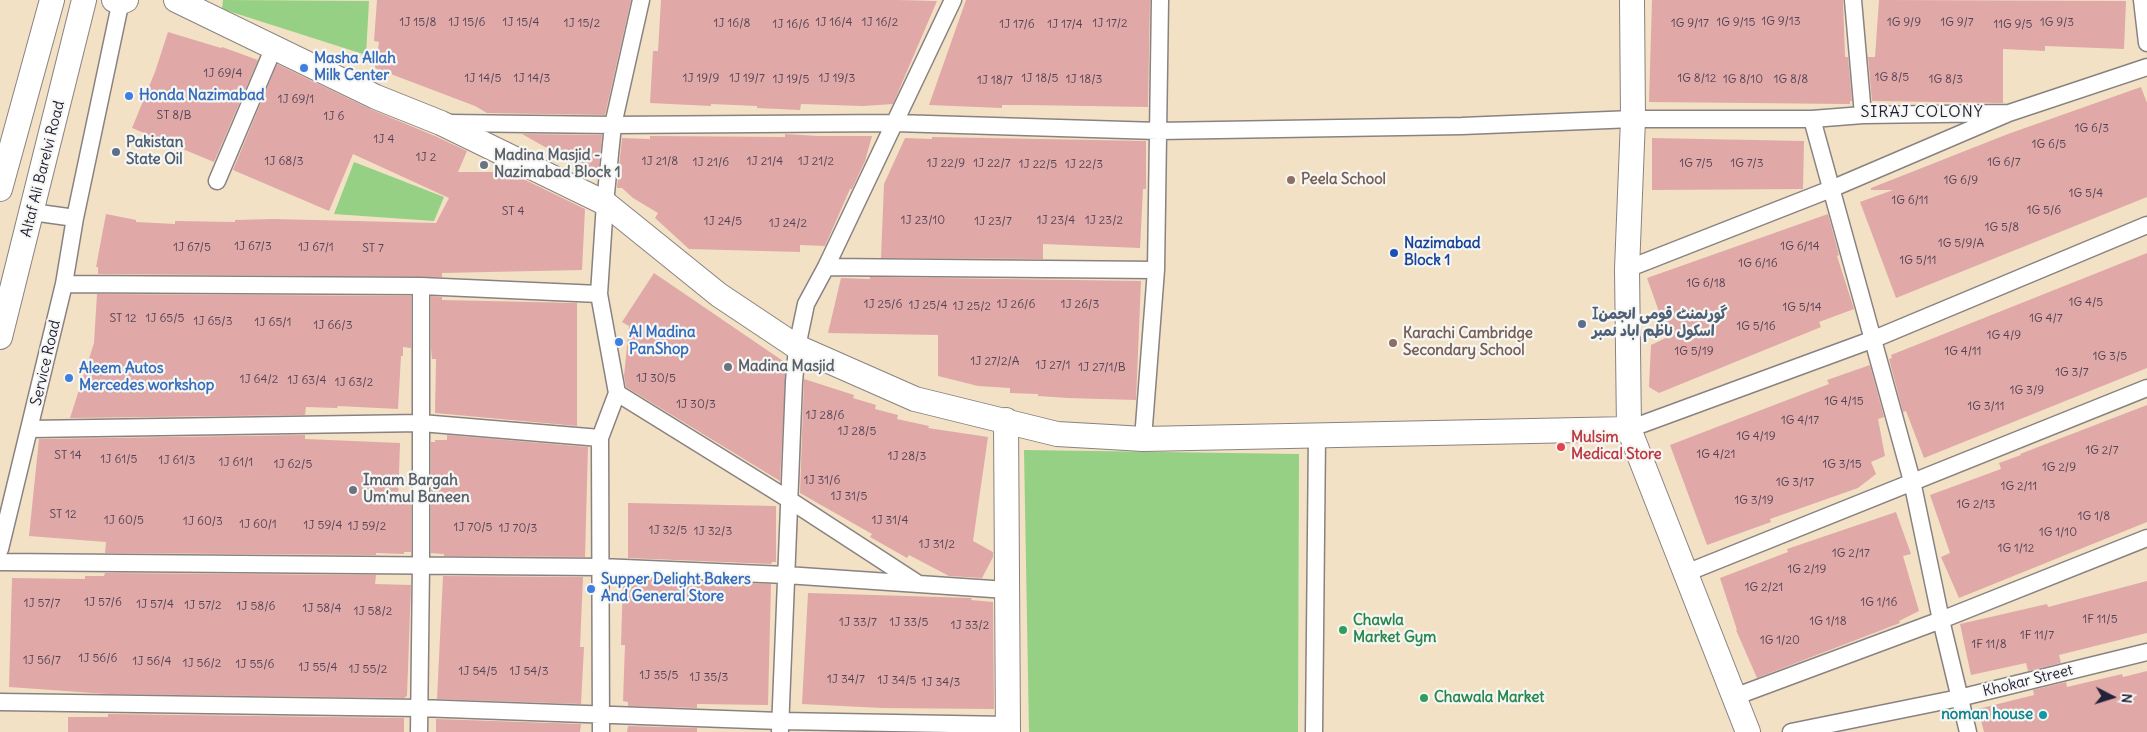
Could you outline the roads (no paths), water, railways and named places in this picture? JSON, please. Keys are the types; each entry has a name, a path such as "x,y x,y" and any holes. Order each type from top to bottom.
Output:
{"street":[{"path":"0,189 52,0"},
{"name":"Altaf Ali Barelvi Road","path":"0,337 84,0"},
{"name":"Service Road","path":"0,549 64,284 75,218 120,0"},
{"path":"176,0 376,97 441,123 605,203 719,295 797,348 915,399 1057,434 1143,439 1629,429 1874,339 2147,225"},
{"path":"600,732 600,438 617,393 599,294 605,203 614,125 641,0"},
{"path":"780,726 788,499 797,348 806,304 826,267 953,0"},
{"path":"1143,439 1156,270 1160,0"},
{"path":"1632,0 1633,119 1627,269 1629,429 1748,732"},
{"path":"1854,0 1862,115"},
{"path":"2142,0 2147,43"},
{"path":"217,181 274,47"},
{"path":"1627,269 1831,189 2009,113 2147,67"},
{"path":"441,123 614,125 895,123 1158,131 1462,126 1633,119 1812,119 1862,115 2009,113"},
{"path":"1812,119 1912,481 1940,620 1968,732"},
{"path":"32,212 75,218"},
{"path":"826,267 1156,270"},
{"path":"64,284 421,286 599,294"},
{"path":"419,732 421,286"},
{"path":"1686,573 2147,388"},
{"path":"617,393 788,499 919,584"},
{"path":"0,702 419,708 600,714 780,726 1008,728 1006,420"},
{"path":"30,429 421,423 600,438"},
{"path":"1314,732 1317,435"},
{"path":"1734,698 1940,620 2147,538"},
{"path":"0,562 421,564 601,567 786,575 1007,590"},
{"name":"Khokar Street","path":"1791,732 1959,698 2147,652"}],"place":[{"name":"Masha Allah Milk Center","path":"304,68"},
{"name":"Honda Nazimabad","path":"129,96"},
{"name":"Pakistan State Oil","path":"116,152"},
{"name":"Madina Masjid - Nazimabad Block 1","path":"484,165"},
{"name":"Peela School","path":"1291,180"},
{"name":"Nazimabad Block 1","path":"1394,253"},
{"name":"Iگورنمنٹ قومی انجمن اسکول ناظم اباد نمبر","path":"1582,324"},
{"name":"Al Madina PanShop","path":"619,342"},
{"name":"Karachi Cambridge Secondary School","path":"1393,343"},
{"name":"Madina Masjid","path":"728,367"},
{"name":"Aleem Autos Mercedes workshop","path":"69,378"},
{"name":"Mulsim Medical Store","path":"1561,447"},
{"name":"Imam Bargah Um'mul Baneen","path":"353,490"},
{"name":"Supper Delight Bakers And General Store","path":"591,589"},
{"name":"Chawla Market Gym","path":"1343,630"},
{"name":"Chawala Market","path":"1424,698"},
{"name":"noman house","path":"2043,715"}],"district":[{"name":"SIRAJ COLONY","path":"1922,112"}]}
